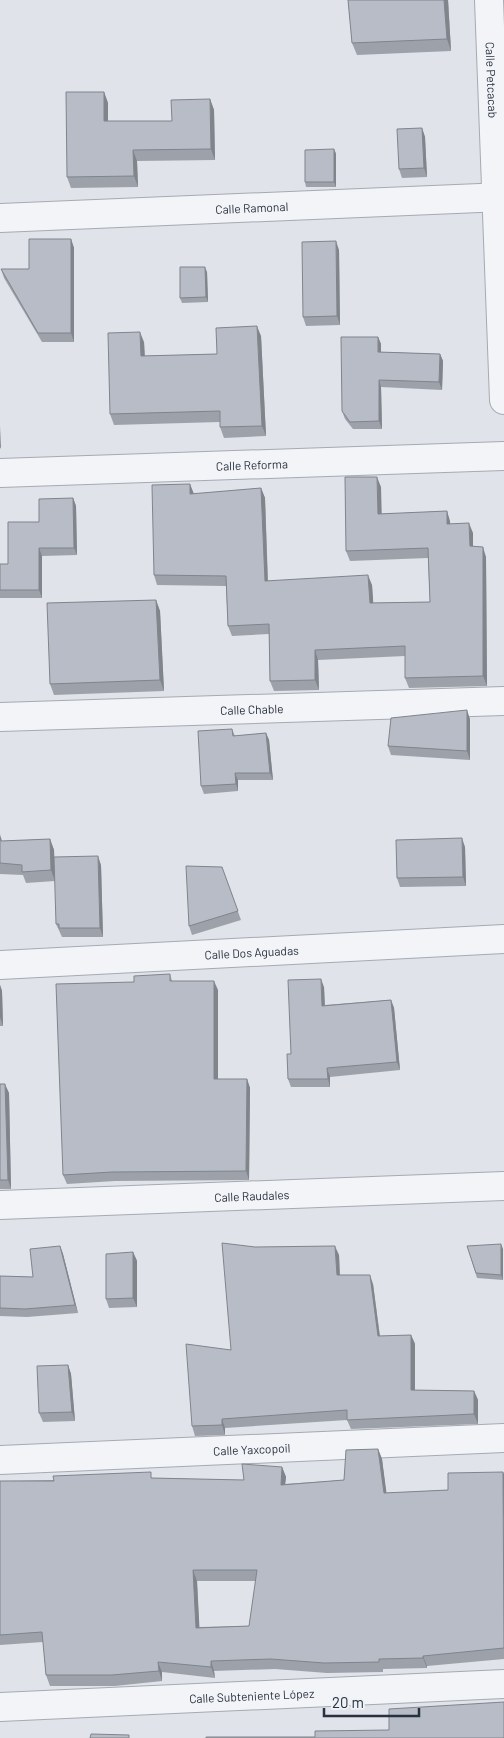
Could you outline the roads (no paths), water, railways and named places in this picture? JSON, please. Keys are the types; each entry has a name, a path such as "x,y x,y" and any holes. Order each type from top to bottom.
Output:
{"street":[{"name":"Calle Petcacab","path":"489,0 499,198 504,400"},
{"name":"Calle Ramonal","path":"0,218 499,198"},
{"name":"Calle Reforma","path":"0,473 504,456"},
{"name":"Calle Chable","path":"0,717 504,701"},
{"name":"Calle Dos Aguadas","path":"0,965 504,940"},
{"name":"Calle Raudales","path":"0,1205 504,1186"},
{"name":"Calle Yaxcopoil","path":"0,1460 504,1438"},
{"name":"Calle Subteniente López","path":"0,1707 504,1684"}]}
